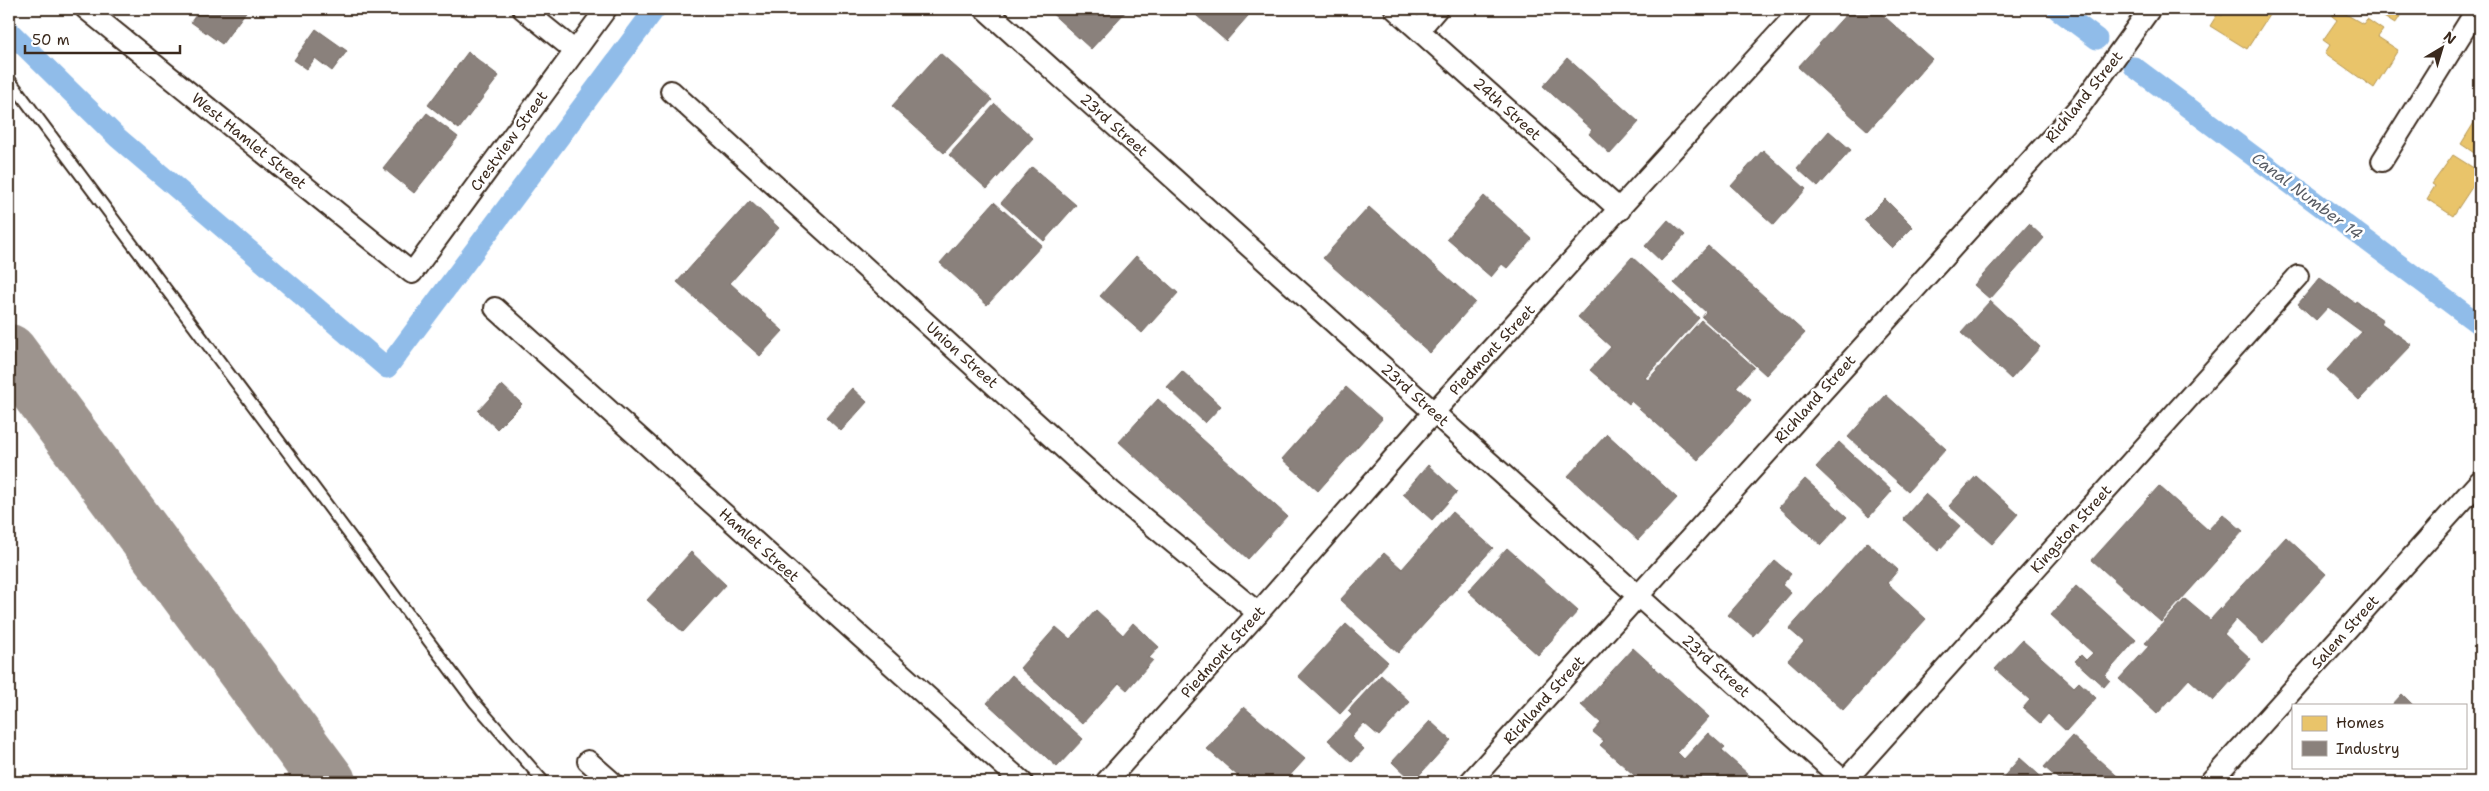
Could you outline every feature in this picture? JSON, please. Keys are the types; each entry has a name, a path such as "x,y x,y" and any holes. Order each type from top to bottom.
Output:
{"street":[{"name":"West Hamlet Street","path":"86,9 412,273"},
{"name":"Crestview Street","path":"412,273 606,9"},
{"name":"23rd Street","path":"985,9 1845,782"},
{"name":"24th Street","path":"1395,9 1620,210"},
{"path":"1419,30 1437,9"},
{"name":"Piedmont Street","path":"1106,782 1258,613 1434,412 1620,210 1801,9"},
{"name":"Richland Street","path":"1470,782 2081,105 2150,9"},
{"path":"2382,161 2477,9"},
{"path":"528,10 575,51"},
{"name":"Union Street","path":"671,92 1111,490 1258,613"},
{"name":"Kingston Street","path":"1845,782 2298,276"},
{"name":"Hamlet Street","path":"495,308 1022,782"},
{"name":"Salem Street","path":"2210,782 2480,481"},
{"path":"588,760 612,782"}],"lane":[{"path":"9,79 475,703 544,782"}],"building: Homes":[{"path":"2227,9 2266,9 2271,12 2247,49 2210,26 2218,13 2222,16"},
{"path":"2337,9 2363,24 2367,19 2383,30 2378,37 2398,50 2374,88 2325,53 2330,45 2323,40 2337,20 2332,16"},
{"path":"2371,9 2405,9 2395,24"},
{"path":"2477,118 2480,120 2480,157 2461,144"},
{"path":"2453,155 2480,172 2480,175 2453,216 2427,199 2435,186 2432,184"}],"building: Industry":[{"path":"200,9 248,9 222,44 191,22"},
{"path":"1047,9 1128,9 1091,49"},
{"path":"1189,9 1254,9 1226,41"},
{"path":"1851,9 1876,9 1932,59 1868,131 1798,67"},
{"path":"316,29 347,51 332,71 315,58 307,69 294,60"},
{"path":"468,52 499,76 459,129 428,105"},
{"path":"940,53 992,100 944,153 892,106"},
{"path":"1567,58 1639,122 1610,154 1589,134 1592,130 1543,86"},
{"path":"995,104 1033,138 987,189 949,155"},
{"path":"427,113 458,137 414,193 383,168"},
{"path":"1829,131 1851,150 1818,187 1797,168"},
{"path":"1763,150 1806,189 1774,225 1731,186"},
{"path":"1032,167 1076,205 1044,241 1001,203"},
{"path":"1484,196 1532,239 1507,268 1502,264 1491,277 1447,239"},
{"path":"1885,199 1913,227 1892,248 1864,220"},
{"path":"750,201 779,228 730,283 783,331 760,356 677,282"},
{"path":"994,202 1042,245 987,305 940,263"},
{"path":"1369,207 1475,302 1430,353 1323,258"},
{"path":"1668,220 1685,235 1661,261 1645,246"},
{"path":"2029,224 2044,238 1990,299 1974,285"},
{"path":"1708,246 1805,333 1766,375 1702,317 1706,312 1674,283"},
{"path":"1136,256 1178,293 1142,333 1100,296"},
{"path":"1632,257 1699,318 1645,378 1648,380 1701,320 1754,367 1736,387 1751,400 1698,460 1631,401 1629,404 1590,370 1611,347 1578,317"},
{"path":"2320,278 2383,320 2381,323 2412,345 2359,400 2327,370 2362,332 2328,307 2316,320 2298,304"},
{"path":"1990,301 2040,347 2011,379 1961,333"},
{"path":"1182,371 1221,406 1205,423 1167,387"},
{"path":"502,385 522,404 497,429 478,411"},
{"path":"1346,387 1382,419 1318,491 1282,459"},
{"path":"852,388 867,402 841,431 826,417"},
{"path":"1886,395 1946,449 1908,491 1848,437"},
{"path":"1158,399 1287,516 1248,559 1119,442"},
{"path":"1607,434 1677,498 1638,540 1568,476"},
{"path":"1839,442 1892,491 1869,517 1816,467"},
{"path":"1428,465 1457,492 1432,520 1403,494"},
{"path":"1976,476 2018,514 1992,544 1949,506"},
{"path":"1805,479 1847,517 1821,545 1779,507"},
{"path":"2159,486 2208,530 2223,514 2243,531 2161,622 2092,560"},
{"path":"1925,494 1961,526 1938,551 1903,519"},
{"path":"1452,512 1493,548 1398,653 1340,600 1384,553 1402,569"},
{"path":"2286,537 2326,574 2263,644 2236,619 2224,634 2251,659 2213,701 2189,679 2157,714 2119,679 2149,646 2145,643 2185,599 2210,620"},
{"path":"1867,542 1898,570 1887,583 1926,619 1843,710 1788,660 1804,642 1789,629"},
{"path":"1507,548 1578,611 1538,655 1468,591"},
{"path":"691,552 726,585 683,632 647,600"},
{"path":"1775,561 1791,574 1782,585 1791,593 1753,636 1728,615"},
{"path":"2076,586 2136,640 2105,675 2110,680 2104,687 2075,661 2081,655 2086,660 2093,653 2051,615"},
{"path":"1096,610 1123,635 1133,623 1159,647 1149,658 1153,660 1127,690 1119,683 1082,724 1020,668 1056,627 1070,639"},
{"path":"1346,624 1388,662 1340,714 1298,676"},
{"path":"2022,640 2074,687 2079,682 2096,698 2066,731 2048,714 2040,723 2023,708 2030,700 1995,669"},
{"path":"1633,648 1709,717 1677,752 1684,759 1708,733 1725,748 1722,751 1757,782 1642,782 1600,745 1604,741 1593,732 1601,723 1581,705"},
{"path":"1012,675 1083,739 1057,767 987,703"},
{"path":"1381,675 1410,702 1379,736 1364,723 1351,737 1364,749 1352,762 1328,740 1352,715 1348,711"},
{"path":"2402,694 2412,704 2393,704"},
{"path":"1244,707 1305,759 1284,782 1245,782 1207,749"},
{"path":"1430,721 1451,740 1413,782 1392,762"},
{"path":"2072,736 2124,782 2062,782 2044,767"},
{"path":"2020,758 2047,782 1999,782"}],"waterway":[{"path":"9,31 118,138 387,368 655,9"},
{"name":"Canal Number 14","path":"2057,9 2097,39"},
{"name":"Canal Number 14","path":"2134,67 2480,325"}],"taxiway":[{"path":"9,352 328,782"}]}
